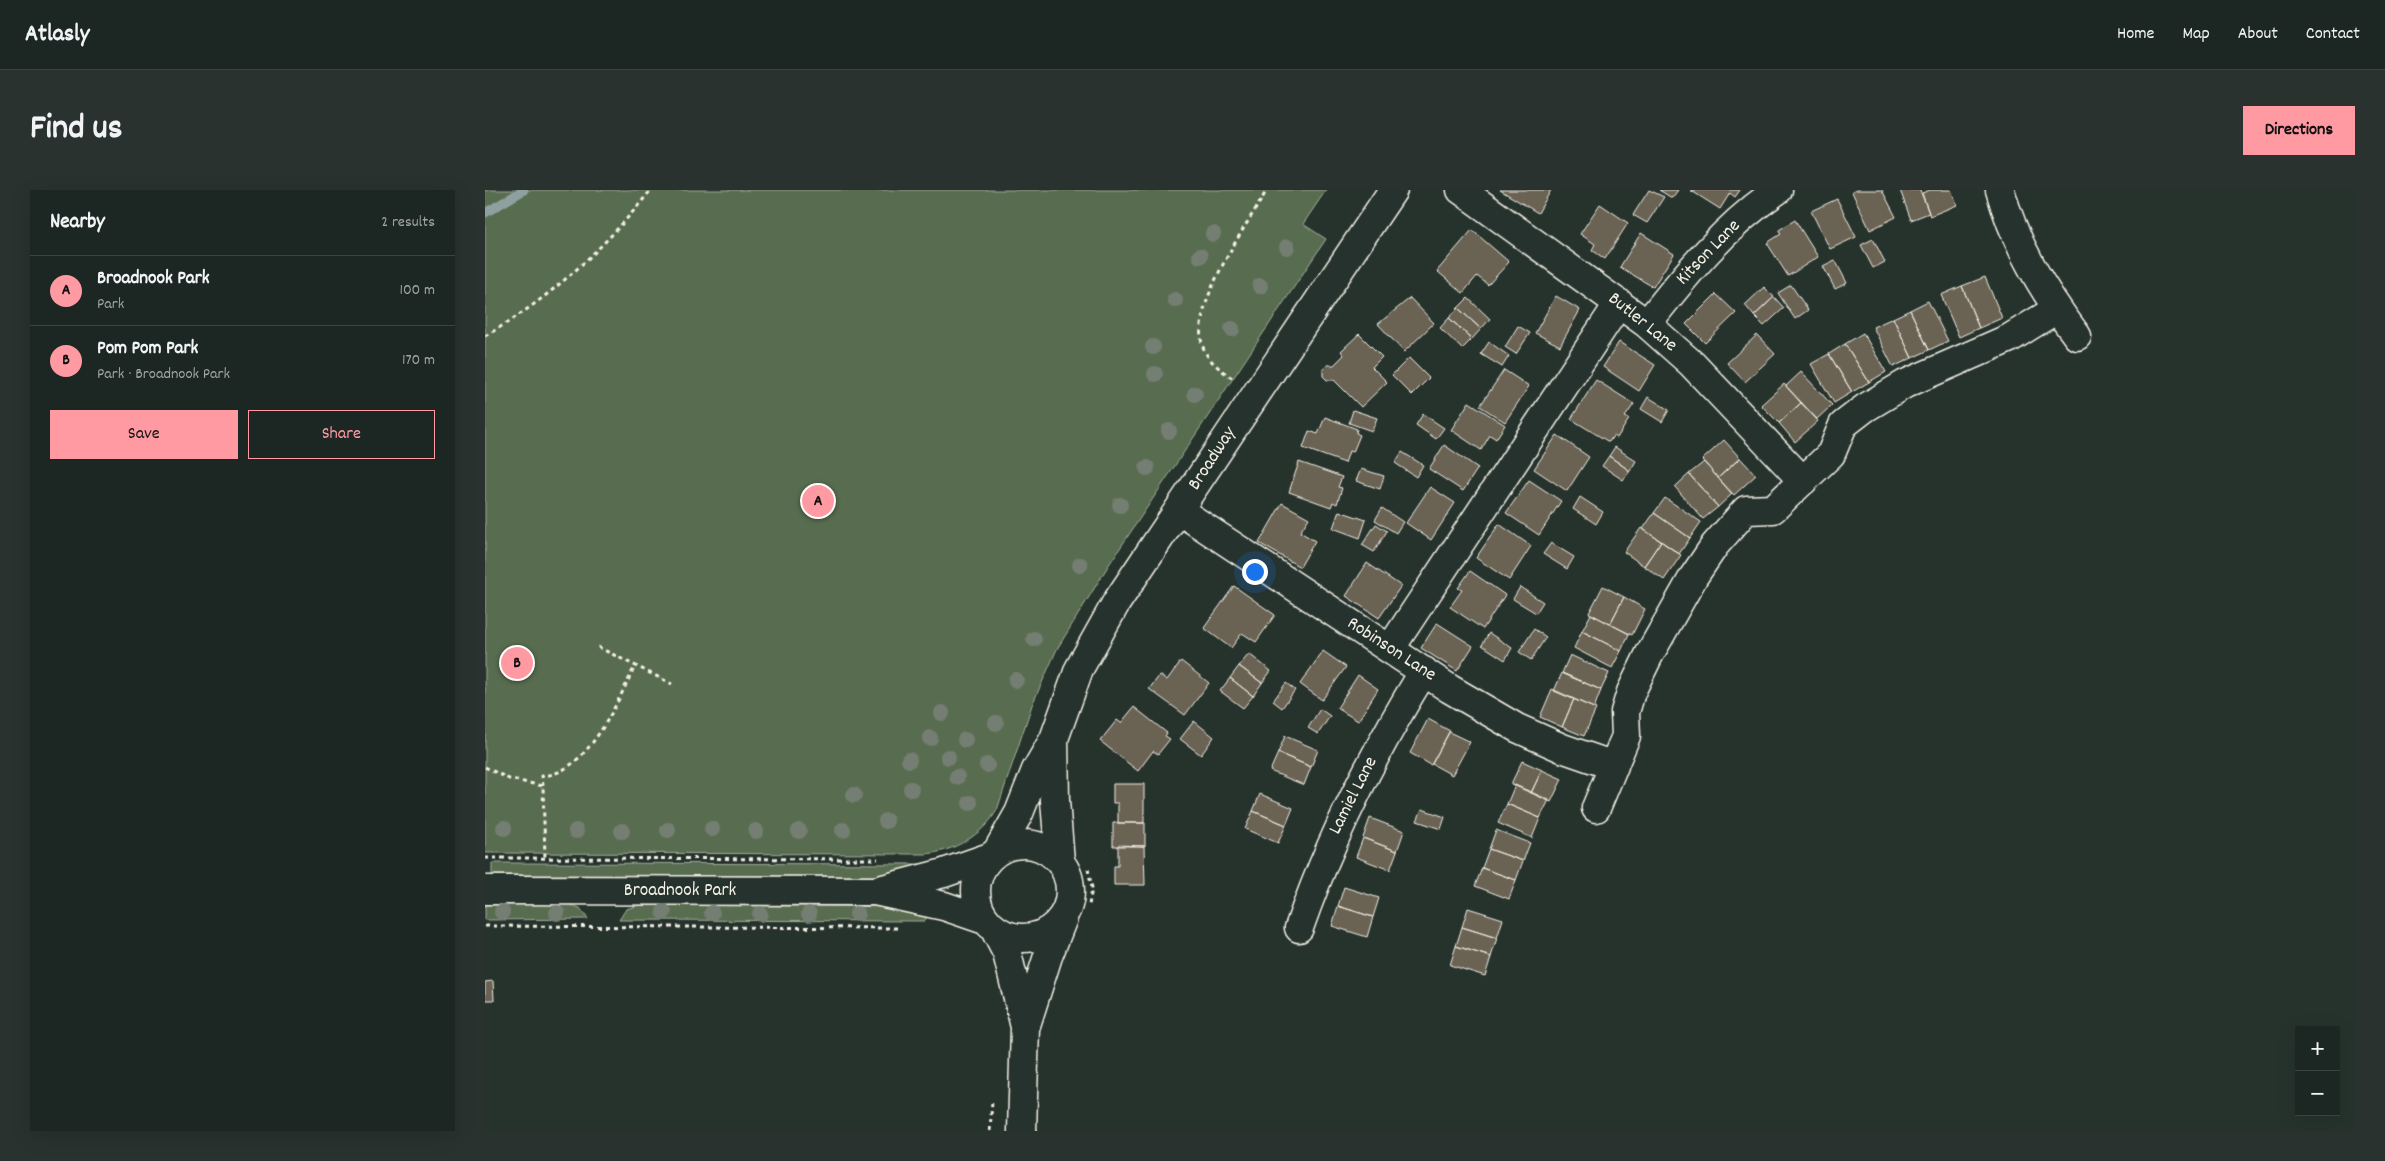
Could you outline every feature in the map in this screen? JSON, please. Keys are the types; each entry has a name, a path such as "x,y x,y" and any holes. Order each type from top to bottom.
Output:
{"street":[{"name":"Broadway","path":"994,854 1019,813 1035,770 1054,739 1079,669 1116,603 1180,511 1393,190"},
{"name":"Butler Lane","path":"1461,190 1647,324 1705,377 1803,481"},
{"name":"Kitson Lane","path":"1647,324 1706,253 1754,207 1778,190"},
{"path":"2000,190 2005,208 2031,267 2057,309 2077,336"},
{"path":"1390,649 1619,303"},
{"path":"1596,808 1626,736 1625,712 1631,692 1649,655 1694,576 1715,545 1746,510 1773,508 1831,454 1843,425 1865,408 1905,384 2010,338 2057,309"},
{"name":"Robinson Lane","path":"1180,511 1424,671 1517,728 1561,748 1613,766"},
{"name":"Lamiel Lane","path":"1299,928 1323,861 1350,802 1424,671"},
{"name":"Broadway","path":"1054,739 1055,801 1060,861"},
{"path":"1022,1131 1025,1027 1007,953 978,906 975,892 977,878 994,854 1020,844 1034,845 1048,851 1060,861 1067,874 1070,889 1069,903 1075,914"},
{"name":"Broadnook Park","path":"875,891 944,873 994,854"},
{"name":"Broadnook Park","path":"485,890 875,891 944,906 990,925"},
{"path":"990,925 1006,936 1032,938 1055,927 1075,914"},
{"path":"1025,1027 1048,956 1075,914"}],"path":[{"path":"485,336 559,284 615,232 651,190"},
{"path":"1240,383 1220,370 1209,358 1203,348 1200,324 1204,308 1219,272 1267,190"},
{"path":"598,647 672,684"},
{"path":"545,858 542,776 551,775 569,766 599,733 635,666"},
{"path":"485,767 509,779 543,786"},
{"path":"485,858 881,859"},
{"path":"1075,914 1092,888 1087,866"},
{"path":"485,926 901,928"},
{"path":"990,1131 992,1099"}],"green space":[{"path":"485,190 1326,190 1303,224 1326,239 1108,566 1057,649 1032,705 997,810 984,827 966,841 946,850 925,854 485,853"},
{"path":"492,863 927,864 883,876 872,876 492,875"},
{"path":"568,904 580,908 588,919 485,920 485,905"},
{"path":"640,905 929,907 930,914 924,921 619,920 626,909"}],"building":[{"path":"1500,190 1551,190 1538,213"},
{"path":"1649,190 1664,197 1647,223 1633,215"},
{"path":"1659,190 1678,190 1672,198"},
{"path":"1690,190 1740,190 1735,197 1730,193 1720,209"},
{"path":"1856,190 1882,190 1896,217 1870,230 1852,192"},
{"path":"1900,190 1920,190 1929,213 1911,220"},
{"path":"1930,190 1951,190 1957,205 1930,216 1922,193"},
{"path":"1837,199 1856,237 1830,249 1811,211"},
{"path":"1600,204 1628,223 1605,259 1592,250 1595,244 1580,234"},
{"path":"1795,220 1818,257 1788,276 1767,243 1781,234 1779,230"},
{"path":"1472,230 1509,262 1488,285 1477,276 1463,293 1437,271"},
{"path":"1641,233 1674,254 1653,287 1620,267"},
{"path":"1873,239 1885,262 1873,268 1861,245"},
{"path":"1835,260 1847,283 1835,289 1823,266"},
{"path":"1985,277 2002,318 1979,328 1962,286"},
{"path":"1791,285 1808,310 1795,319 1778,293"},
{"path":"1962,286 1979,328 1959,337 1941,295"},
{"path":"1764,287 1774,297 1754,316 1745,305"},
{"path":"1716,294 1736,313 1705,343 1686,324"},
{"path":"1556,296 1580,310 1560,346 1535,333"},
{"path":"1774,297 1784,308 1764,326 1754,316"},
{"path":"1410,298 1434,323 1404,352 1378,324"},
{"path":"1468,298 1490,319 1481,329 1458,308"},
{"path":"1928,301 1948,341 1929,350 1910,310"},
{"path":"1458,308 1481,329 1472,339 1449,318"},
{"path":"1910,310 1929,350 1912,358 1893,318"},
{"path":"1449,318 1472,339 1462,349 1440,328"},
{"path":"1893,318 1912,358 1893,367 1873,327"},
{"path":"1518,326 1530,333 1516,354 1505,347"},
{"path":"1863,333 1886,372 1869,382 1845,344"},
{"path":"1359,334 1382,357 1372,367 1387,382 1361,407 1334,380 1327,380 1323,376 1323,369 1327,365 1334,365 1344,355 1341,351"},
{"path":"1757,335 1775,354 1745,382 1727,363"},
{"path":"1489,342 1509,356 1502,367 1481,354"},
{"path":"1619,342 1655,365 1639,391 1603,367"},
{"path":"1845,344 1869,382 1852,392 1829,354"},
{"path":"1829,354 1852,392 1834,403 1811,364"},
{"path":"1409,358 1429,378 1412,395 1392,375"},
{"path":"1504,370 1529,386 1505,422 1480,406"},
{"path":"1801,372 1832,405 1817,419 1786,386"},
{"path":"1596,380 1634,404 1625,417 1629,419 1617,438 1613,436 1609,442 1571,419"},
{"path":"1784,384 1801,403 1779,423 1761,405"},
{"path":"1648,397 1669,410 1662,422 1641,409"},
{"path":"1469,402 1505,425 1496,439 1490,435 1481,450 1451,430"},
{"path":"1801,403 1818,421 1795,442 1779,423"},
{"path":"1353,410 1377,418 1372,431 1349,423"},
{"path":"1423,414 1444,428 1436,439 1416,425"},
{"path":"1325,417 1357,429 1356,433 1360,435 1353,452 1349,451 1345,463 1303,448 1309,431 1318,434"},
{"path":"1557,435 1589,457 1567,491 1534,469"},
{"path":"1724,440 1740,458 1718,478 1702,460"},
{"path":"1444,445 1478,468 1463,491 1429,469"},
{"path":"1615,447 1636,461 1630,471 1609,456"},
{"path":"1402,452 1423,465 1416,477 1395,463"},
{"path":"1609,456 1630,471 1623,480 1602,466"},
{"path":"1740,458 1756,475 1734,495 1718,478"},
{"path":"1299,462 1342,477 1338,487 1342,488 1337,504 1333,502 1331,507 1289,492"},
{"path":"1704,462 1732,494 1718,507 1689,474"},
{"path":"1361,469 1384,476 1380,489 1356,481"},
{"path":"1689,474 1718,507 1703,519 1675,487"},
{"path":"1529,480 1561,501 1539,535 1506,513"},
{"path":"1430,487 1455,503 1431,540 1406,523"},
{"path":"1580,497 1603,512 1596,524 1573,509"},
{"path":"1665,498 1701,522 1690,538 1654,513"},
{"path":"1282,503 1309,518 1300,532 1315,541 1300,567 1259,543"},
{"path":"1382,508 1403,522 1396,533 1375,520"},
{"path":"1339,511 1366,520 1360,538 1333,528"},
{"path":"1654,513 1690,538 1679,554 1643,529"},
{"path":"1376,524 1387,531 1374,552 1362,545"},
{"path":"1499,524 1531,546 1509,580 1476,558"},
{"path":"1641,528 1661,541 1644,566 1624,552"},
{"path":"1661,541 1681,555 1664,580 1644,566"},
{"path":"1551,543 1574,557 1567,569 1543,554"},
{"path":"1367,563 1401,586 1379,618 1346,596"},
{"path":"1470,571 1505,595 1483,629 1450,607 1462,590 1458,588"},
{"path":"1234,586 1275,615 1256,642 1242,633 1231,648 1204,628"},
{"path":"1603,586 1624,597 1610,624 1589,613"},
{"path":"1520,587 1543,602 1536,613 1513,599"},
{"path":"1624,597 1645,609 1632,635 1610,624"},
{"path":"1591,614 1629,634 1621,651 1582,631"},
{"path":"1437,623 1473,646 1457,671 1421,648"},
{"path":"1534,629 1546,637 1531,660 1519,652"},
{"path":"1582,631 1621,651 1612,668 1574,648"},
{"path":"1489,633 1512,648 1505,660 1482,645"},
{"path":"1323,651 1346,667 1322,700 1300,684"},
{"path":"1249,654 1271,671 1262,683 1239,666"},
{"path":"1570,655 1609,673 1601,690 1562,673"},
{"path":"1181,661 1209,683 1185,715 1149,689 1160,675 1167,680"},
{"path":"1239,666 1262,683 1253,696 1230,678"},
{"path":"1562,673 1601,690 1594,708 1554,691"},
{"path":"1358,675 1378,689 1358,721 1337,708"},
{"path":"1230,678 1253,696 1243,708 1220,691"},
{"path":"1286,683 1295,690 1282,708 1273,701"},
{"path":"1552,689 1574,699 1562,727 1540,717"},
{"path":"1574,699 1596,709 1584,736 1562,727"},
{"path":"1134,707 1167,733 1165,736 1170,739 1158,754 1153,751 1138,771 1100,741 1117,720 1121,723"},
{"path":"1320,709 1330,716 1318,734 1308,728"},
{"path":"1428,719 1450,731 1431,765 1410,753"},
{"path":"1194,721 1214,737 1201,755 1180,739"},
{"path":"1449,732 1470,742 1452,775 1432,764"},
{"path":"1285,736 1318,750 1311,767 1278,753"},
{"path":"1278,753 1311,767 1304,785 1270,771"},
{"path":"1522,761 1542,770 1531,793 1511,784"},
{"path":"1542,770 1562,779 1551,802 1531,793"},
{"path":"1113,784 1144,784 1144,823 1118,823 1118,803 1113,803"},
{"path":"1515,785 1549,800 1540,818 1507,804"},
{"path":"1260,794 1293,808 1286,825 1253,811"},
{"path":"1507,804 1540,818 1532,838 1498,823"},
{"path":"1422,809 1445,817 1441,829 1417,821"},
{"path":"1253,811 1286,825 1278,843 1245,829"},
{"path":"1370,818 1404,831 1397,851 1363,838"},
{"path":"1113,823 1145,823 1145,846 1113,846"},
{"path":"1496,830 1530,843 1523,861 1489,849"},
{"path":"1363,838 1397,851 1390,870 1356,857"},
{"path":"1118,845 1144,846 1145,885 1114,885 1114,866 1118,866"},
{"path":"1489,849 1523,861 1516,880 1482,868"},
{"path":"1482,868 1516,880 1509,899 1475,886"},
{"path":"1344,887 1379,898 1373,917 1338,906"},
{"path":"1338,906 1373,917 1367,937 1332,926"},
{"path":"1468,908 1503,919 1497,938 1462,927"},
{"path":"1462,927 1497,938 1491,957 1456,946"},
{"path":"1456,946 1491,957 1485,976 1450,965"},
{"path":"493,981 494,1000 485,1000 485,982"}],"waterway":[{"path":"485,213 524,190"}],"place":[{"name":"Broadnook Park","path":"818,501"},
{"name":"Pom Pom Park","path":"517,663"}]}
